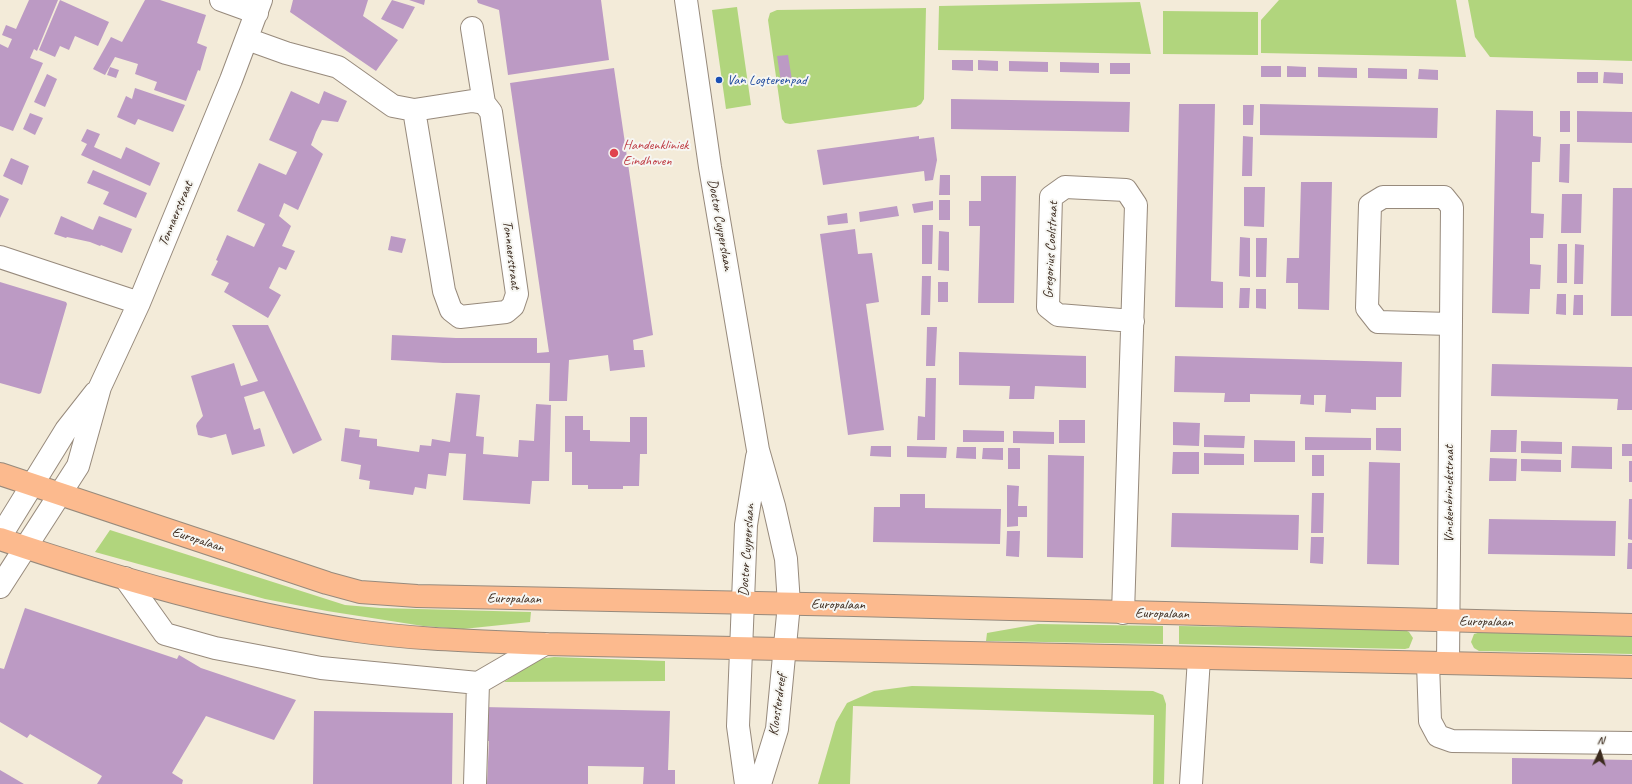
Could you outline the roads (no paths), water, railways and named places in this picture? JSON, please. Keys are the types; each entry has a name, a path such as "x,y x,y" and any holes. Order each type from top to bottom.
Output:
{"main road":[{"name":"Europalaan","path":"0,474 327,583 360,592 417,596 1632,625"},
{"path":"0,538 26,548 125,578 223,605 305,622 358,631 417,638 544,644 1632,667"}],"street":[{"path":"222,0 259,6"},
{"name":"Doctor Cuyperslaan","path":"686,0 710,167 758,450 774,506 786,559 789,604 785,649"},
{"name":"Tonnaerstraat","path":"0,587 78,466 100,387 139,303 231,80 259,6"},
{"path":"247,39 286,53 338,67 393,106 414,110 472,101 484,103 472,28"},
{"name":"Tonnaerstraat","path":"414,110 444,291 451,310 460,317 506,312 513,306 517,294 492,112 484,103"},
{"name":"Gregorius Coolstraat","path":"1124,613 1133,320 1136,205 1126,190 1065,187 1051,197 1048,307 1058,315 1133,320"},
{"name":"Vinckenbrinckstraat","path":"1450,324 1378,322 1367,308 1370,205 1383,197 1444,197 1452,207 1449,621 1438,663 1430,721 1438,736 1452,741 1632,743"},
{"path":"0,257 139,303"},
{"name":"Tonnaerstraat","path":"0,538 66,430 100,387"},
{"name":"Doctor Cuyperslaan","path":"741,648 746,525 758,450"},
{"path":"125,578 165,634 215,648 321,668 478,683 544,644"},
{"path":"741,648 738,726 746,784"},
{"name":"Kloosterdreef","path":"760,784 778,729 785,649"},
{"path":"1191,784 1199,658"},
{"path":"475,784 478,683"}],"place":[{"name":"Van Logterenpad","path":"719,80"},
{"name":"Handenkliniek Eindhoven","path":"614,153"}]}
